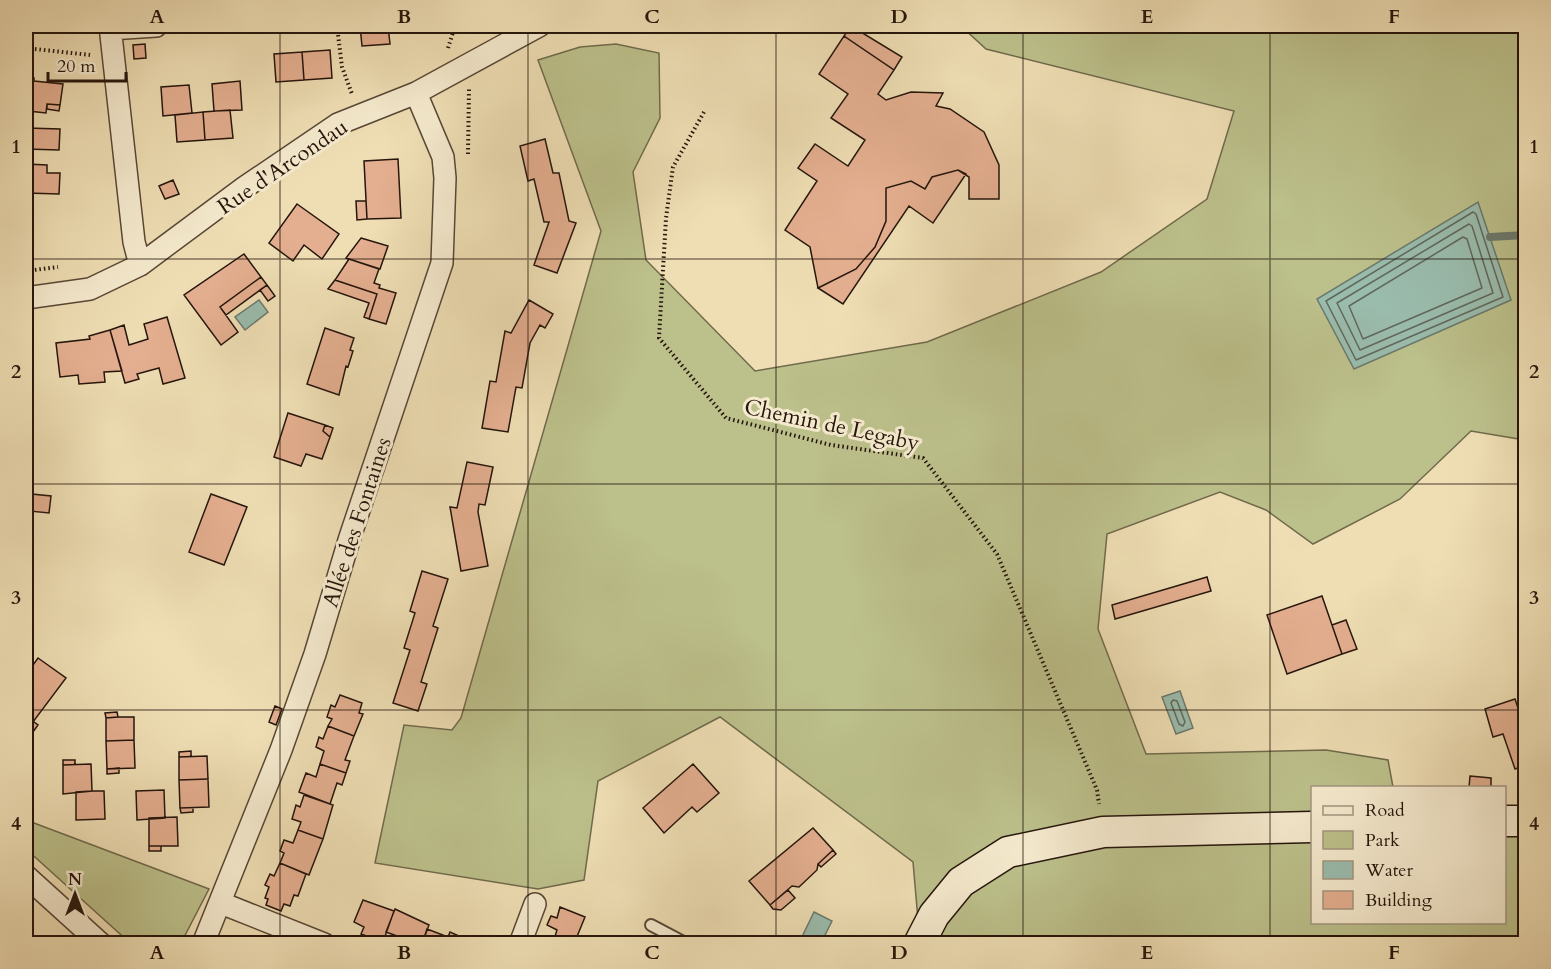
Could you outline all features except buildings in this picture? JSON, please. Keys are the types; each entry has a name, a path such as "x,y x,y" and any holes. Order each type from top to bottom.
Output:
{"main road":[{"path":"1506,821 1526,820"},
{"path":"919,944 934,915 961,882 1008,852 1103,832 1311,826"}],"street":[{"path":"140,265 134,242 110,27 156,26"},
{"name":"Rue d'Arcondau","path":"26,298 90,289 140,265 245,187 338,124 416,93 539,26"},
{"name":"Allée des Fontaines","path":"203,944 221,903 315,654 350,537 442,263 445,198 443,157 416,93"},
{"path":"26,876 101,944"},
{"path":"221,903 324,944"},
{"path":"520,944 535,904"}],"lane":[{"path":"651,926 687,944"}],"path":[{"path":"337,26 342,67 350,87"},
{"path":"26,48 115,57"},
{"name":"Chemin de Legaby","path":"704,112 673,167 666,218 659,338 726,418 831,445 923,458 997,554 1097,790 1103,832"}],"green space":[{"path":"961,26 1525,26 1525,440 1471,431 1400,499 1313,544 1266,510 1220,492 1107,534 1098,629 1146,754 1326,750 1388,760 1393,786 1311,786 1311,924 1506,924 1506,812 1525,812 1525,943 920,943 913,862 720,717 598,781 584,880 538,889 375,863 404,725 452,730 461,718 601,231 538,60 580,47 616,44 659,53 660,118 633,172 646,260 755,371 927,342 1101,272 1207,199 1234,111 986,49"},
{"path":"26,820 209,889 181,943 130,943 26,849"}],"water":[{"path":"1478,202 1511,300 1354,369 1317,299"},
{"path":"259,300 268,312 245,330 235,317"},
{"path":"1180,691 1193,728 1176,734 1162,697"},
{"path":"814,912 832,921 821,943 799,943"}],"waterway":[{"path":"1490,237 1526,235"}]}
